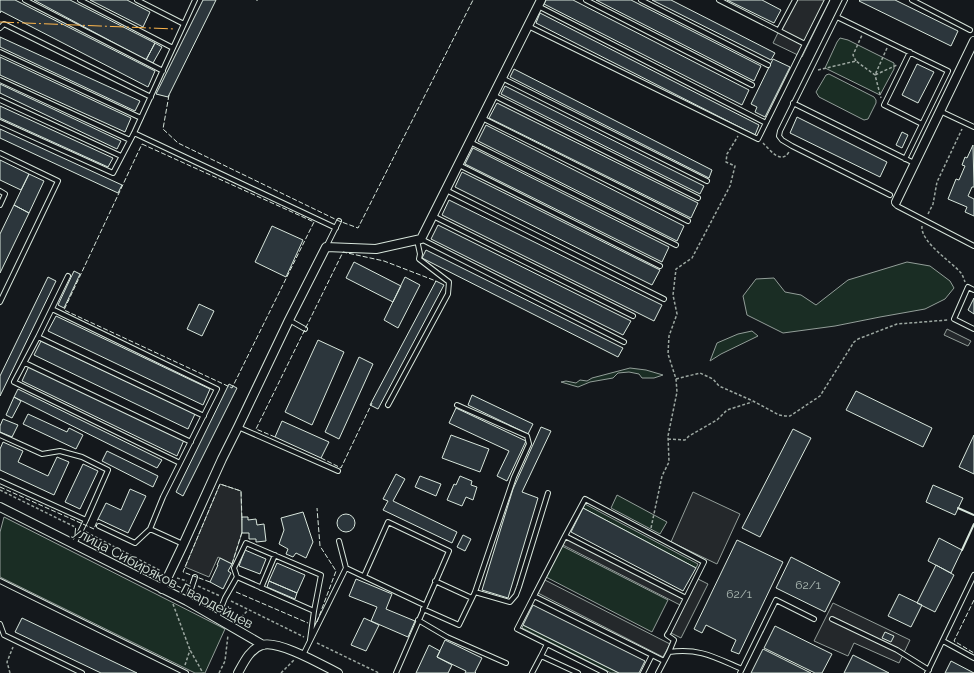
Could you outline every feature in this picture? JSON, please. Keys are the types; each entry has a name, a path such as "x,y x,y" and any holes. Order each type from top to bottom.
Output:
{"street":[{"path":"165,590 183,545 222,459 326,247 376,249 419,239 433,216 539,3"},
{"path":"893,198 914,163 974,41"},
{"name":"улица Сибиряков-Гвардейцев","path":"0,507 187,601 263,645 273,645 303,656 338,673"},
{"path":"238,673 245,659 254,650 263,645"}],"lane":[{"path":"25,0 163,71"},
{"path":"80,0 173,48"},
{"path":"137,0 184,24"},
{"path":"0,122 113,173 151,97 194,0"},
{"path":"586,0 752,85"},
{"path":"641,0 768,65"},
{"path":"719,0 805,44"},
{"path":"779,30 795,0"},
{"path":"528,26 758,139 826,0"},
{"path":"845,0 793,103 779,136 782,140 792,146 893,198 897,206 974,246"},
{"path":"912,0 970,30"},
{"path":"539,3 764,122"},
{"path":"836,17 957,75"},
{"path":"0,28 4,24 151,97"},
{"path":"0,52 141,118"},
{"path":"910,52 884,105 922,124"},
{"path":"905,159 948,71"},
{"path":"502,78 707,181"},
{"path":"0,80 130,140"},
{"path":"493,95 698,198"},
{"path":"0,100 121,156"},
{"path":"793,103 914,163"},
{"path":"939,111 974,127"},
{"path":"482,118 688,221"},
{"path":"134,133 336,228"},
{"path":"470,142 676,245"},
{"path":"0,153 58,181 0,302"},
{"path":"458,165 660,266"},
{"path":"446,190 664,299"},
{"path":"0,191 5,194 0,205"},
{"path":"433,216 633,316"},
{"path":"326,247 339,221"},
{"path":"419,239 624,342"},
{"path":"388,405 448,294 449,282 419,259 419,239"},
{"path":"68,276 14,382 180,463"},
{"path":"974,290 968,287 954,319 974,329"},
{"path":"52,309 217,389 163,497 150,529 135,543 99,526"},
{"path":"289,320 305,329"},
{"path":"38,337 204,416"},
{"path":"25,362 191,442"},
{"path":"346,568 459,625 475,592 514,477 529,444 527,436 457,405"},
{"path":"238,427 338,471"},
{"path":"0,435 42,454 60,451 82,457 108,470 74,544"},
{"path":"0,481 86,520"},
{"path":"475,592 510,602 516,595 548,493"},
{"path":"605,673 517,629 585,499 704,562 667,634 674,640 658,673"},
{"path":"364,576 388,522 449,551 396,673"},
{"path":"150,529 183,545"},
{"path":"565,536 686,598"},
{"path":"303,656 346,568 339,541"},
{"path":"310,640 321,575 246,543 234,568 237,577 314,611"},
{"path":"261,588 275,555"},
{"path":"832,619 897,650 928,672 974,576"},
{"path":"187,601 195,577"},
{"path":"217,618 225,598 237,577"},
{"path":"0,581 185,672"},
{"path":"435,582 472,598"},
{"path":"534,596 664,661"},
{"path":"669,652 682,650 703,653 741,671 776,600 814,619"},
{"path":"418,620 447,637 506,663"},
{"path":"0,624 2,635 82,673"},
{"path":"943,641 974,658"},
{"path":"532,673 547,644"},
{"path":"643,673 652,655"},
{"path":"541,656 578,673"}],"path":[{"path":"865,30 853,55 856,61 875,75 884,105"},
{"path":"875,75 889,42"},
{"path":"809,72 856,61"},
{"path":"875,75 894,66 904,64"},
{"path":"966,123 937,182 933,204 922,225 922,232 938,252 961,273 968,287"},
{"path":"650,534 662,476 668,462 668,439 677,392 676,379 668,354 669,336 678,314 673,295 676,269 692,258 730,186 735,166 726,162 727,154 742,131"},
{"path":"758,139 778,157 786,157 792,146"},
{"path":"676,379 700,373 714,379 719,386 778,415 790,416 820,396 854,342 858,339 897,324 954,319"},
{"path":"668,439 685,440 689,436 717,420 727,410 753,402"},
{"path":"165,590 190,650 204,673"},
{"path":"218,673 225,660 228,630 234,627 248,610"},
{"path":"10,673 7,662 16,641"},
{"path":"185,672 190,650"},
{"path":"281,673 296,657 303,656"}],"green space":[{"path":"840,38 848,40 894,63 894,69 880,95 825,68"},
{"path":"829,74 874,97 876,103 868,119 864,120 819,97 816,92 826,75"},
{"path":"907,262 930,266 950,281 954,288 945,299 925,309 835,326 783,333 747,315 743,296 756,279 774,278 785,292 801,295 816,305 848,280"},
{"path":"752,331 758,336 710,361 717,343 738,334"},
{"path":"630,368 646,370 663,375 654,378 642,378 639,374 629,372 618,373 613,378 590,382 578,387 561,382 566,381 576,383 580,380 587,381 592,378"},
{"path":"617,495 667,522 660,534 611,508"},
{"path":"585,504 698,564 696,568 583,508"},
{"path":"4,517 225,629 205,673 195,673 0,577 0,532"},
{"path":"560,545 668,600 652,632 544,576"},
{"path":"523,625 619,673 611,673 522,628"}],"shaded area":[{"path":"794,0 830,0 802,57 773,43"},
{"path":"947,329 971,341 968,346 944,335"},
{"path":"220,484 241,491 242,533 232,564 218,557 209,577 185,567"},
{"path":"693,492 740,514 717,564 671,542"},
{"path":"565,536 686,598 696,578 708,584 681,638 669,632 682,606 561,544"},
{"path":"543,579 670,644 663,657 536,592"},
{"path":"833,603 910,640 899,663 854,643 848,656 814,641"}],"building":[{"path":"0,0 15,0 155,71 148,87 1,11 0,13"},
{"path":"34,0 70,0 155,43 146,60"},
{"path":"90,0 127,0 150,12 143,27"},
{"path":"203,0 216,0 168,97 156,94"},
{"path":"546,0 573,0 749,90 742,105 544,4"},
{"path":"596,0 631,0 761,66 754,81"},
{"path":"652,0 671,0 775,53 771,60"},
{"path":"727,0 762,0 781,10 774,23"},
{"path":"895,0 958,31 951,46 859,1"},
{"path":"540,13 759,125 755,135 536,23"},
{"path":"0,37 140,101 135,111 0,47"},
{"path":"155,43 162,47 153,63 146,60"},
{"path":"0,57 131,118 125,132 0,75"},
{"path":"773,59 790,67 765,117 755,112 757,107 751,104"},
{"path":"917,64 934,72 918,103 902,95"},
{"path":"514,69 712,170 709,178 510,77"},
{"path":"0,84 121,141 117,149 0,93"},
{"path":"505,86 704,186 700,194 501,94"},
{"path":"497,103 698,203 691,218 489,118"},
{"path":"0,106 113,158 108,167 0,118"},
{"path":"797,117 887,162 880,177 790,133"},
{"path":"486,125 684,226 677,241 478,141"},
{"path":"0,129 122,185 118,193 0,138"},
{"path":"902,132 908,135 902,148 896,145"},
{"path":"973,145 974,187 972,187 968,196 974,199 974,216 965,212 967,207 948,199 956,179 959,180 965,166 962,165 965,157 967,158"},
{"path":"473,148 669,247 662,262 465,164"},
{"path":"0,160 29,174 21,190 0,180"},
{"path":"462,172 660,270 652,285 455,187"},
{"path":"29,174 44,181 29,213 14,205"},
{"path":"449,200 662,305 654,321 442,215"},
{"path":"14,205 29,213 0,273 0,234"},
{"path":"438,225 631,321 623,335 431,239"},
{"path":"272,226 303,240 286,277 255,262"},
{"path":"426,250 623,348 618,357 422,258"},
{"path":"354,262 401,286 393,302 346,278"},
{"path":"74,271 80,274 64,308 58,305"},
{"path":"48,277 56,281 0,396 0,376"},
{"path":"405,277 420,285 398,328 384,320"},
{"path":"436,281 444,285 378,409 370,405"},
{"path":"974,298 974,314 968,310"},
{"path":"199,304 214,311 202,336 187,329"},
{"path":"56,316 210,389 203,405 48,331"},
{"path":"318,340 344,352 312,425 285,412"},
{"path":"41,341 195,414 188,429 34,355"},
{"path":"359,357 373,364 339,439 325,432"},
{"path":"29,366 184,440 177,456 22,381"},
{"path":"229,384 237,388 183,496 176,492"},
{"path":"18,389 162,460 157,468 14,397"},
{"path":"856,391 932,428 923,447 846,410"},
{"path":"472,395 533,424 528,434 468,405"},
{"path":"14,397 21,401 12,418 6,415"},
{"path":"456,408 526,441 507,481 497,476 509,451 449,423"},
{"path":"28,414 67,432 69,428 83,435 76,449 23,424"},
{"path":"3,419 18,425 12,437 0,432 0,426"},
{"path":"282,421 329,442 321,458 275,437"},
{"path":"541,427 551,431 522,492 538,498 508,598 482,590 513,489"},
{"path":"793,429 811,438 760,537 742,528"},
{"path":"451,435 489,449 480,472 442,458"},
{"path":"974,435 974,474 959,467"},
{"path":"3,442 23,451 18,462 48,476 57,457 69,462 54,495 0,470 0,449"},
{"path":"107,451 158,476 153,487 102,461"},
{"path":"83,464 98,471 80,509 65,502"},
{"path":"396,474 405,479 393,501 457,532 452,543 383,510 388,501 383,499"},
{"path":"420,476 441,484 436,496 415,487"},
{"path":"460,476 472,481 471,485 477,487 473,500 466,497 462,506 447,500 454,484 456,485"},
{"path":"933,485 963,498 955,515 926,502"},
{"path":"130,489 146,496 128,533 98,519 106,503 121,510"},
{"path":"583,508 696,568 683,591 571,532"},
{"path":"303,512 313,542 306,558 296,553 293,557 286,554 288,549 279,544 284,530 281,518"},
{"path":"346,514 352,517 355,523 352,529 346,532 340,529 337,523 340,517"},
{"path":"242,517 248,517 248,520 256,519 257,525 264,524 266,541 256,542 256,539 249,539 249,533 242,533"},
{"path":"463,535 471,539 465,551 457,547"},
{"path":"939,538 962,550 951,573 928,561"},
{"path":"737,540 783,562 739,654 731,651 736,640 706,625 702,633 694,629"},
{"path":"245,550 266,559 260,574 239,566"},
{"path":"791,557 840,582 825,612 776,588"},
{"path":"220,558 232,564 228,571 231,573 223,589 210,582"},
{"path":"277,563 305,575 297,593 269,581"},
{"path":"936,565 954,575 935,612 917,603"},
{"path":"356,579 392,594 386,609 415,621 408,637 371,621 377,607 349,596"},
{"path":"269,581 297,593 295,599 267,587"},
{"path":"899,594 922,605 911,627 888,616"},
{"path":"533,605 645,661 639,673 619,673 523,625"},
{"path":"22,618 137,673 101,673 15,632"},
{"path":"364,618 379,625 366,651 351,645"},
{"path":"775,626 832,654 822,673 815,673 764,648"},
{"path":"885,632 894,636 891,642 882,638"},
{"path":"445,640 482,658 475,672 476,673 465,673 466,671 437,657"},
{"path":"429,645 440,651 437,657 452,665 448,673 416,673"},
{"path":"763,649 811,673 751,673"},
{"path":"853,655 889,673 844,673"},
{"path":"951,661 974,673 945,673"}],"fence":[{"path":"169,95 163,129 178,143 339,221 358,228 473,0"},
{"path":"142,144 314,222 232,388 64,310 142,144"},
{"path":"275,437 256,429 343,252 384,261 436,281 435,282"},
{"path":"321,458 341,468 372,403"},
{"path":"210,582 183,572 220,484 241,491 242,520"},
{"path":"0,487 94,529 98,519"},
{"path":"317,508 320,546 336,571 317,622"},
{"path":"232,564 242,532"},
{"path":"236,592 308,623"},
{"path":"974,600 954,641 974,653"}],"wall":[{"path":"958,508 974,515"},
{"path":"962,550 974,524"}],"power":[{"path":"0,22 175,29"}]}
